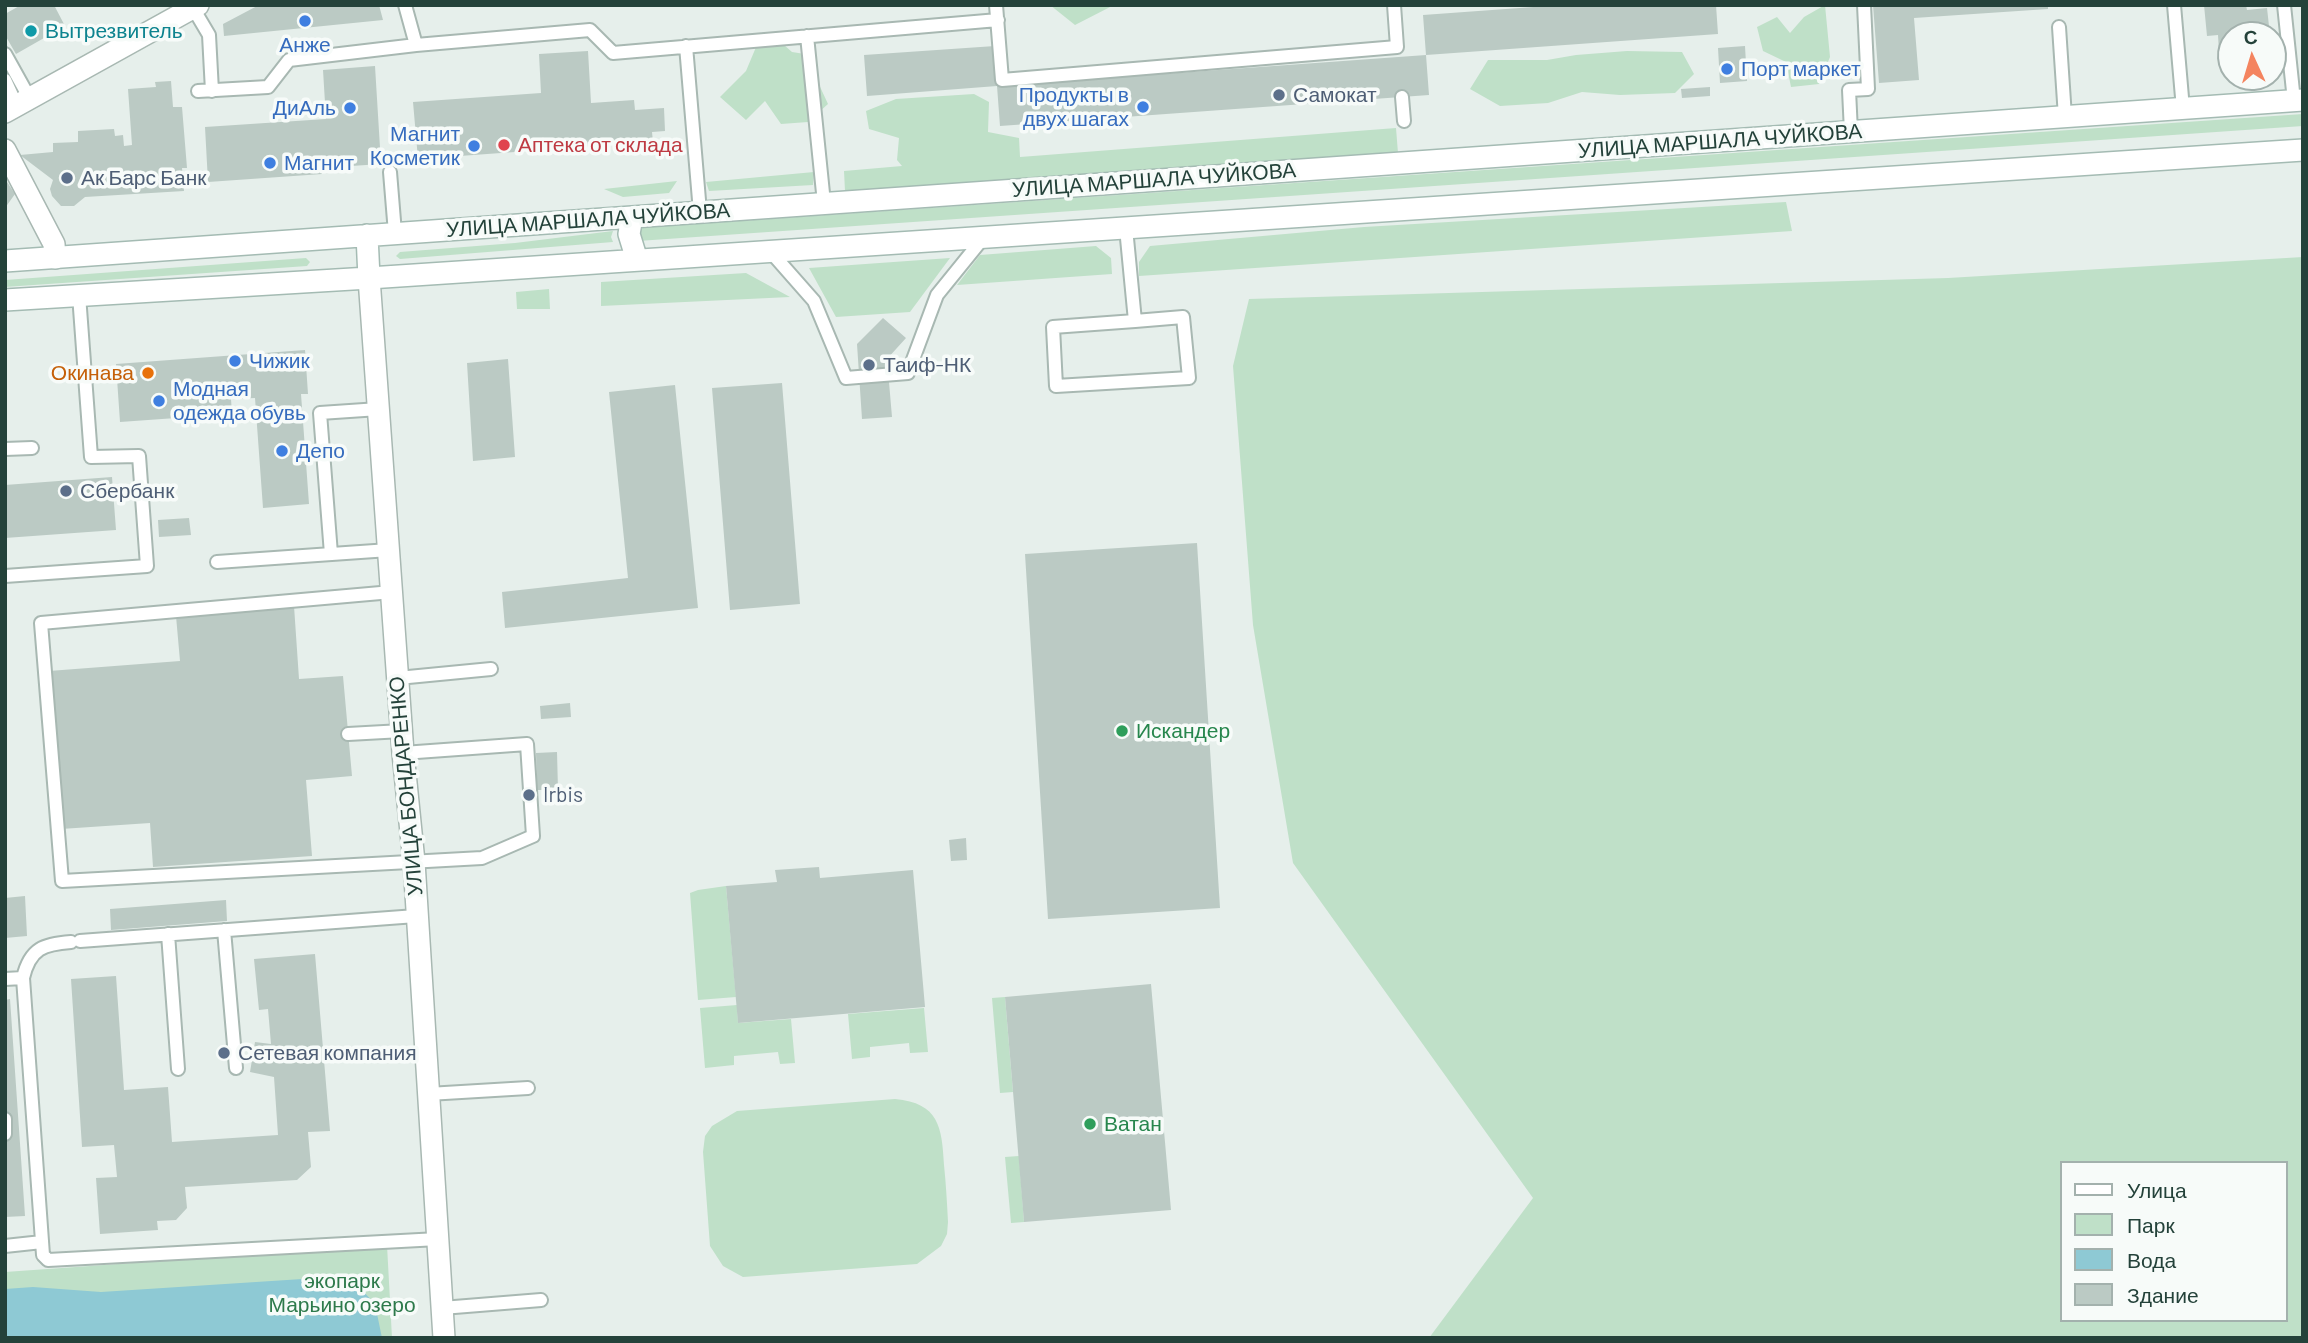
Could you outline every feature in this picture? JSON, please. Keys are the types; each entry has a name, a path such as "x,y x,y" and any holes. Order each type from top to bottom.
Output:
{"main road":[{"path":"18,106 196,6"},
{"name":"УЛИЦА МАРШАЛА ЧУЙКОВА","path":"5,261 2298,101"},
{"path":"5,150 54,244 55,258"},
{"name":"УЛИЦА МАРШАЛА ЧУЙКОВА","path":"5,300 2303,150"},
{"path":"632,217 629,234 637,260"},
{"name":"УЛИЦА БОНДАРЕНКО","path":"367,235 403,753 414,862 444,1338"}],"lane":[{"path":"405,5 416,46"},
{"path":"996,5 1002,80 1398,52 1394,5"},
{"path":"1851,132 1849,90 1868,89 1864,5"},
{"path":"2174,5 2183,109"},
{"path":"2284,5 2298,101"},
{"path":"196,6 209,35 212,91"},
{"path":"198,91 268,87 289,60 590,30 612,53 998,20"},
{"path":"2059,27 2065,117"},
{"path":"807,36 824,203"},
{"path":"686,46 700,212"},
{"path":"5,54 18,106"},
{"path":"5,80 18,106"},
{"path":"1402,97 1404,121"},
{"path":"390,172 395,233"},
{"path":"1126,228 1135,321"},
{"path":"770,251 814,301 846,378 908,373 937,295 984,237"},
{"path":"5,576 147,566 139,456 91,457 79,295"},
{"path":"1183,317 1189,378 1056,386 1053,327 1135,321 1183,317"},
{"path":"331,554 320,413 379,409"},
{"path":"5,449 32,448"},
{"path":"217,562 389,550"},
{"path":"392,592 41,624 62,881 482,858 533,836 527,744 403,753"},
{"path":"398,678 491,669"},
{"path":"348,734 402,731"},
{"path":"416,916 49,943 38,949 26,966 23,978 43,1255 48,1260 438,1239"},
{"path":"224,930 236,1068"},
{"path":"169,934 178,1069"},
{"path":"5,979 23,978"},
{"path":"428,1094 528,1088"},
{"path":"5,1119 5,1134"},
{"path":"5,1247 42,1242"},
{"path":"442,1308 541,1300"}],"green space":[{"path":"1050,5 1114,5 1075,25"},
{"path":"1825,5 1830,57 1819,84 1791,87 1786,62 1763,51 1757,27 1777,17 1790,33 1804,17"},
{"path":"776,38 792,52 811,55 815,76 828,104 808,122 781,124 765,101 746,120 720,97 746,71 759,40"},
{"path":"1627,51 1682,52 1694,74 1675,93 1620,95 1582,92 1548,103 1500,106 1470,89 1488,60 1547,60"},
{"path":"974,94 989,102 988,132 1019,138 1020,157 1396,128 1398,153 845,191 844,171 902,166 897,160 899,138 869,129 866,111 896,99"},
{"path":"2303,114 2303,126 638,241 637,228"},
{"path":"814,172 813,185 709,191 706,182"},
{"path":"677,181 669,193 623,197 604,189"},
{"path":"1786,202 1792,231 1139,276 1139,262 1150,246 1364,227"},
{"path":"613,231 613,242 400,259 396,256 400,252 515,243"},
{"path":"1096,246 1111,258 1112,274 957,285 980,255"},
{"path":"2303,257 2303,1338 1429,1338 1533,1198 1293,863 1253,625 1233,366 1249,299 1948,278"},
{"path":"306,258 310,262 307,266 5,287 5,280"},
{"path":"950,258 910,312 836,317 809,268"},
{"path":"746,273 790,297 601,306 601,282"},
{"path":"549,289 550,309 517,309 516,292"},
{"path":"726,886 736,997 698,1000 690,893"},
{"path":"1005,997 1013,1092 1000,1093 992,998"},
{"path":"737,1005 738,1023 791,1019 795,1063 780,1064 778,1052 734,1056 734,1065 705,1068 700,1008"},
{"path":"924,1008 928,1052 910,1053 909,1043 870,1047 870,1057 852,1059 848,1014"},
{"path":"895,1099 921,1106 935,1119 939,1128 948,1222 947,1234 941,1246 917,1264 743,1277 723,1266 710,1246 703,1152 705,1136 712,1126 737,1111"},
{"path":"1019,1156 1024,1222 1011,1223 1005,1157"},
{"name":"экопарк Марьино озеро","path":"387,1245 392,1338 5,1338 5,1272"}],"water":[{"name":"экопарк Марьино озеро","path":"349,1276 375,1304 382,1338 5,1338 5,1289 33,1287 101,1292"}],"building":[{"name":"Вытрезвитель","path":"21,5 54,5 65,26 16,54 5,35 5,14"},
{"name":"Анже","path":"259,5 379,5 383,20 224,36 223,24"},
{"path":"1561,5 1716,5 1718,34 1426,55 1423,15"},
{"path":"1873,5 2048,5 2048,9 1914,18 1919,80 1879,83"},
{"path":"2204,5 2246,5 2247,10 2267,8 2268,21 2217,21 2217,35 2207,36"},
{"path":"995,46 997,86 867,96 864,55"},
{"path":"1745,46 1747,81 1720,83 1718,48"},
{"path":"588,51 591,103 634,100 635,110 664,108 665,131 652,132 653,142 418,159 413,102 541,93 539,54"},
{"path":"1426,55 1429,95 1000,126 997,86"},
{"path":"375,66 381,164 321,168 322,174 208,182 205,127 326,119 323,70"},
{"path":"171,81 173,107 182,107 187,168 182,168 184,191 85,197 74,206 61,206 52,196 50,189 53,180 20,155 53,152 53,143 78,142 78,131 114,129 115,136 123,135 124,146 132,145 128,89 156,87 155,82"},
{"path":"1710,87 1710,96 1682,98 1681,89"},
{"path":"5,179 15,194 5,208"},
{"path":"883,318 906,338 887,359 892,417 862,419 857,344"},
{"path":"305,350 308,394 301,394 309,504 263,508 255,398 231,399 232,414 120,422 116,364"},
{"path":"508,359 515,457 473,461 467,363"},
{"path":"782,383 800,604 730,610 712,388"},
{"path":"675,385 698,608 505,628 502,592 628,578 609,392"},
{"path":"112,477 116,530 5,538 5,485"},
{"path":"189,518 191,535 159,537 158,520"},
{"name":"Искандер","path":"1197,543 1220,908 1048,919 1025,554"},
{"path":"294,606 299,679 343,676 352,776 306,780 312,856 153,867 150,823 61,829 49,671 180,661 176,616"},
{"path":"570,703 571,717 541,719 540,706"},
{"path":"557,752 558,790 537,790 536,753"},
{"path":"966,838 967,860 951,861 949,840"},
{"path":"819,867 820,878 913,870 925,1007 738,1023 726,886 777,882 775,870"},
{"path":"25,896 27,936 5,938 5,898"},
{"path":"226,900 227,921 111,930 110,909"},
{"path":"315,954 330,1131 308,1132 311,1167 297,1180 185,1187 187,1208 176,1220 157,1221 158,1230 100,1234 96,1178 117,1177 114,1145 82,1147 71,979 116,976 124,1090 168,1087 172,1142 278,1135 274,1077 250,1072 255,1042 271,1044 268,1009 259,1010 254,959"},
{"name":"Ватан","path":"1151,984 1171,1210 1024,1222 1005,997"},
{"path":"10,999 25,1216 5,1217 5,1000"}],"place":[{"name":"Анже","path":"305,21"},
{"name":"Вытрезвитель","path":"31,31"},
{"name":"Порт маркет","path":"1727,69"},
{"name":"Самокат","path":"1279,95"},
{"name":"Продукты в двух шагах","path":"1143,107"},
{"name":"ДиАль","path":"350,108"},
{"name":"Аптека от склада","path":"504,145"},
{"name":"Магнит Косметик","path":"474,146"},
{"name":"Магнит","path":"270,163"},
{"name":"Ак Барс Банк","path":"67,178"},
{"name":"Чижик","path":"235,361"},
{"name":"Таиф-НК","path":"869,365"},
{"name":"Окинава","path":"148,373"},
{"name":"Модная одежда обувь","path":"159,401"},
{"name":"Депо","path":"282,451"},
{"name":"Сбербанк","path":"66,491"},
{"name":"Искандер","path":"1122,731"},
{"name":"Irbis","path":"529,795"},
{"name":"Сетевая компания","path":"224,1053"},
{"name":"Ватан","path":"1090,1124"}]}
